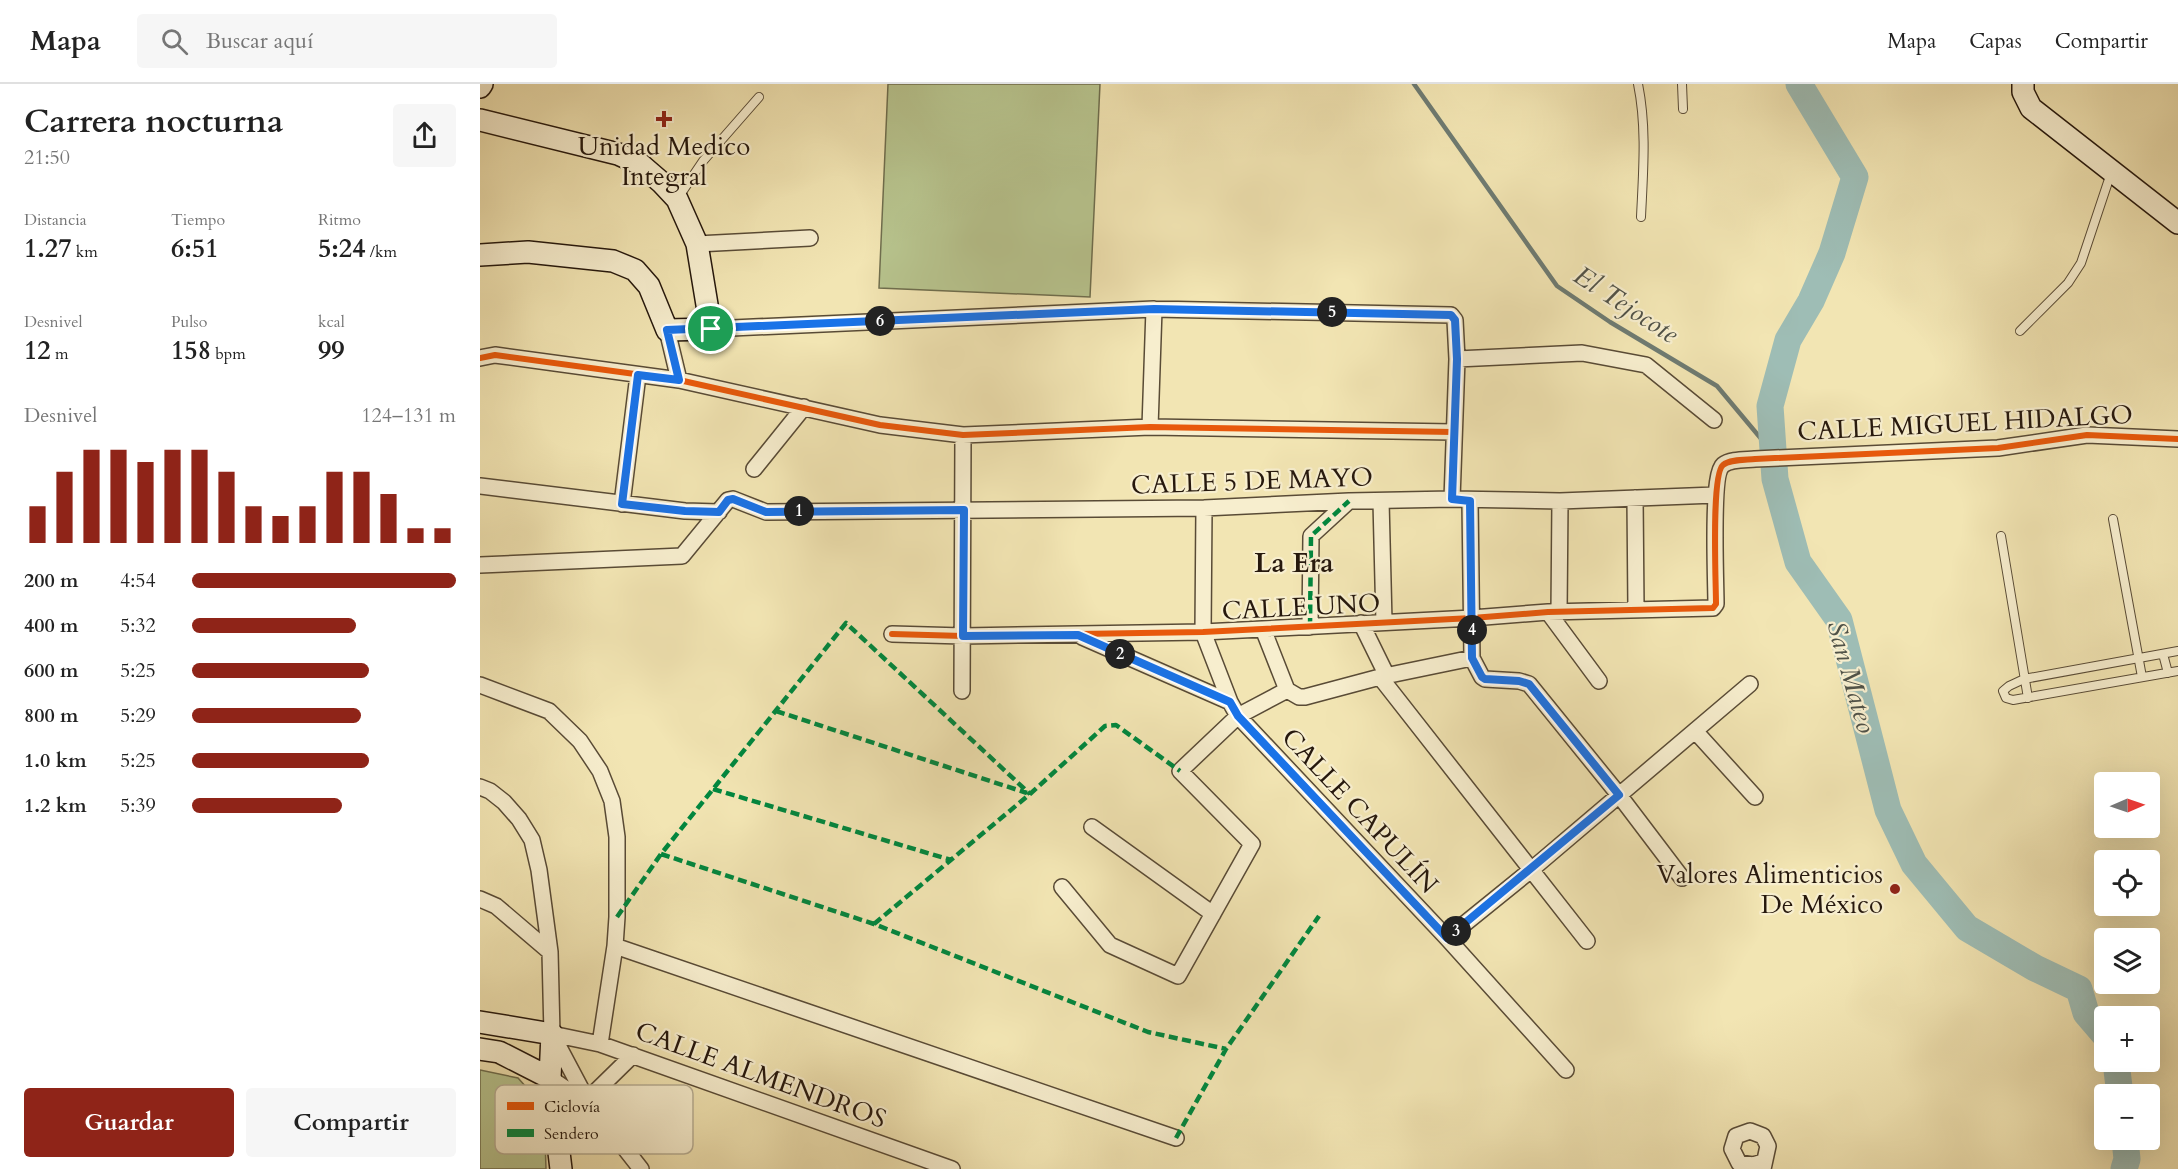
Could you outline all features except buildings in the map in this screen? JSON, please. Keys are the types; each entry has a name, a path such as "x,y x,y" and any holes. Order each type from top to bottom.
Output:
{"street":[{"path":"2022,84 2023,92 2031,108 2178,224"},
{"path":"480,120 618,154 640,164 662,183 677,199 697,244 711,329"},
{"path":"697,244 810,238"},
{"path":"480,255 528,252 613,261 635,270 650,286 667,330 679,380"},
{"path":"1150,427 1154,309"},
{"path":"667,330 1154,309 1451,315 1455,320 1457,359 1452,499"},
{"path":"1457,359 1582,353 1646,364 1714,420"},
{"path":"480,358 495,356 679,380 880,425 963,435 1150,427 1453,432"},
{"path":"622,504 638,375"},
{"path":"754,469 804,407"},
{"path":"962,692 963,435"},
{"name":"CALLE MIGUEL HIDALGO","path":"1715,495 1718,472 1723,465 1755,459 1998,448 2087,435 2178,439"},
{"name":"CALLE 5 DE MAYO","path":"480,486 685,511 724,506 733,499 766,512 1204,508 1348,501 1452,499 1560,501 1715,495"},
{"name":"CALLE UNO","path":"892,634 963,636 1203,632 1553,612 1713,608 1716,604 1715,495"},
{"path":"1635,498 1636,609"},
{"path":"1310,627 1311,536 1348,501"},
{"path":"1381,501 1384,622"},
{"path":"1470,501 1472,658 1482,677 1529,684 1619,795 1682,878"},
{"path":"1560,501 1553,612 1599,681"},
{"path":"480,565 682,556 724,506"},
{"path":"1203,632 1204,508"},
{"path":"1361,623 1383,677 1587,941"},
{"path":"1263,629 1287,690 1299,697 1472,658"},
{"name":"CALLE CAPULÍN","path":"1203,632 1230,702 1238,716 1447,938 1566,1070"},
{"path":"1078,635 1230,702"},
{"path":"1447,938 1696,732 1750,684"},
{"path":"480,686 549,711 580,741 600,771 612,801 617,837 615,946 600,1044"},
{"path":"1062,887 1110,945 1178,976 1252,844 1180,771 1238,716 1287,690"},
{"path":"1696,732 1755,797"},
{"path":"480,787 489,790 504,802 519,819 532,840 539,870 550,952 551,1085"},
{"path":"1092,827 1214,914"},
{"path":"480,899 496,906 550,952"},
{"path":"615,946 1176,1138"},
{"path":"480,1022 552,1034"},
{"path":"552,1034 579,1085"},
{"name":"CALLE ALMENDROS","path":"552,1034 600,1044 633,1055 952,1169"},
{"path":"480,1049 499,1052 560,1085"},
{"path":"602,1085 633,1055"},
{"path":"559,1154 561,1169"},
{"path":"629,1154 641,1169"}],"lane":[{"path":"1638,84 1644,148 1641,218"},
{"path":"1682,84 1683,110"},
{"path":"677,199 703,161 759,97"},
{"path":"2020,332 2068,283 2081,263 2112,172"},
{"path":"2113,519 2142,677"},
{"path":"2001,537 2028,698"},
{"path":"2178,651 2025,679 2003,691 2006,698 2013,700 2178,671"},
{"path":"2163,654 2168,673"}],"green space":[{"path":"888,84 1100,84 1090,297 879,288"},
{"path":"480,1070 518,1078 524,1085 495,1085 495,1154 546,1154 546,1169 480,1169"}],"waterway":[{"name":"El Tejocote","path":"1414,84 1557,286 1610,322 1717,386 1773,453"},
{"name":"San Mateo","path":"1799,84 1855,177 1832,253 1811,301 1788,340 1770,406 1775,479 1798,562 1839,620 1888,810 1914,864 1967,928 2035,968 2079,989 2086,1013 2094,1022"},
{"name":"San Mateo","path":"2117,1072 2119,1084"},
{"name":"San Mateo","path":"2124,1169 2127,1159 2126,1150"}],"marked path":[{"path":"1310,627 1311,536 1349,501"},
{"path":"617,917 661,854 846,623 1030,794"},
{"path":"776,711 1027,793"},
{"path":"874,924 1030,794 1105,726 1116,725 1180,771"},
{"path":"713,789 951,860"},
{"path":"661,854 874,924 1148,1032 1226,1049"},
{"path":"1176,1138 1226,1049 1319,916"}],"cycle path":[{"path":"480,358 495,355 679,380 880,425 963,435 1150,427 1453,432"},
{"path":"892,634 963,636 1203,632 1548,612 1713,608 1716,604 1717,488 1719,473 1723,465 1730,462 1998,448 2087,435 2178,439"}],"place":[{"name":"Unidad Medico Integral","path":"664,119"},
{"name":"Valores Alimenticios De México","path":"1895,889"}],"district":[{"name":"La Era","path":"1294,563"}],"route":[{"path":"1154,309 1451,315 1455,320 1457,359 1452,499 1470,501 1472,658 1485,679 1519,681 1529,684 1619,795 1447,938 1238,716 1230,702 1078,635 963,636 964,510 766,512 733,499 728,500 719,512 622,504 638,375 679,380 667,330 711,329 1154,309"}]}
